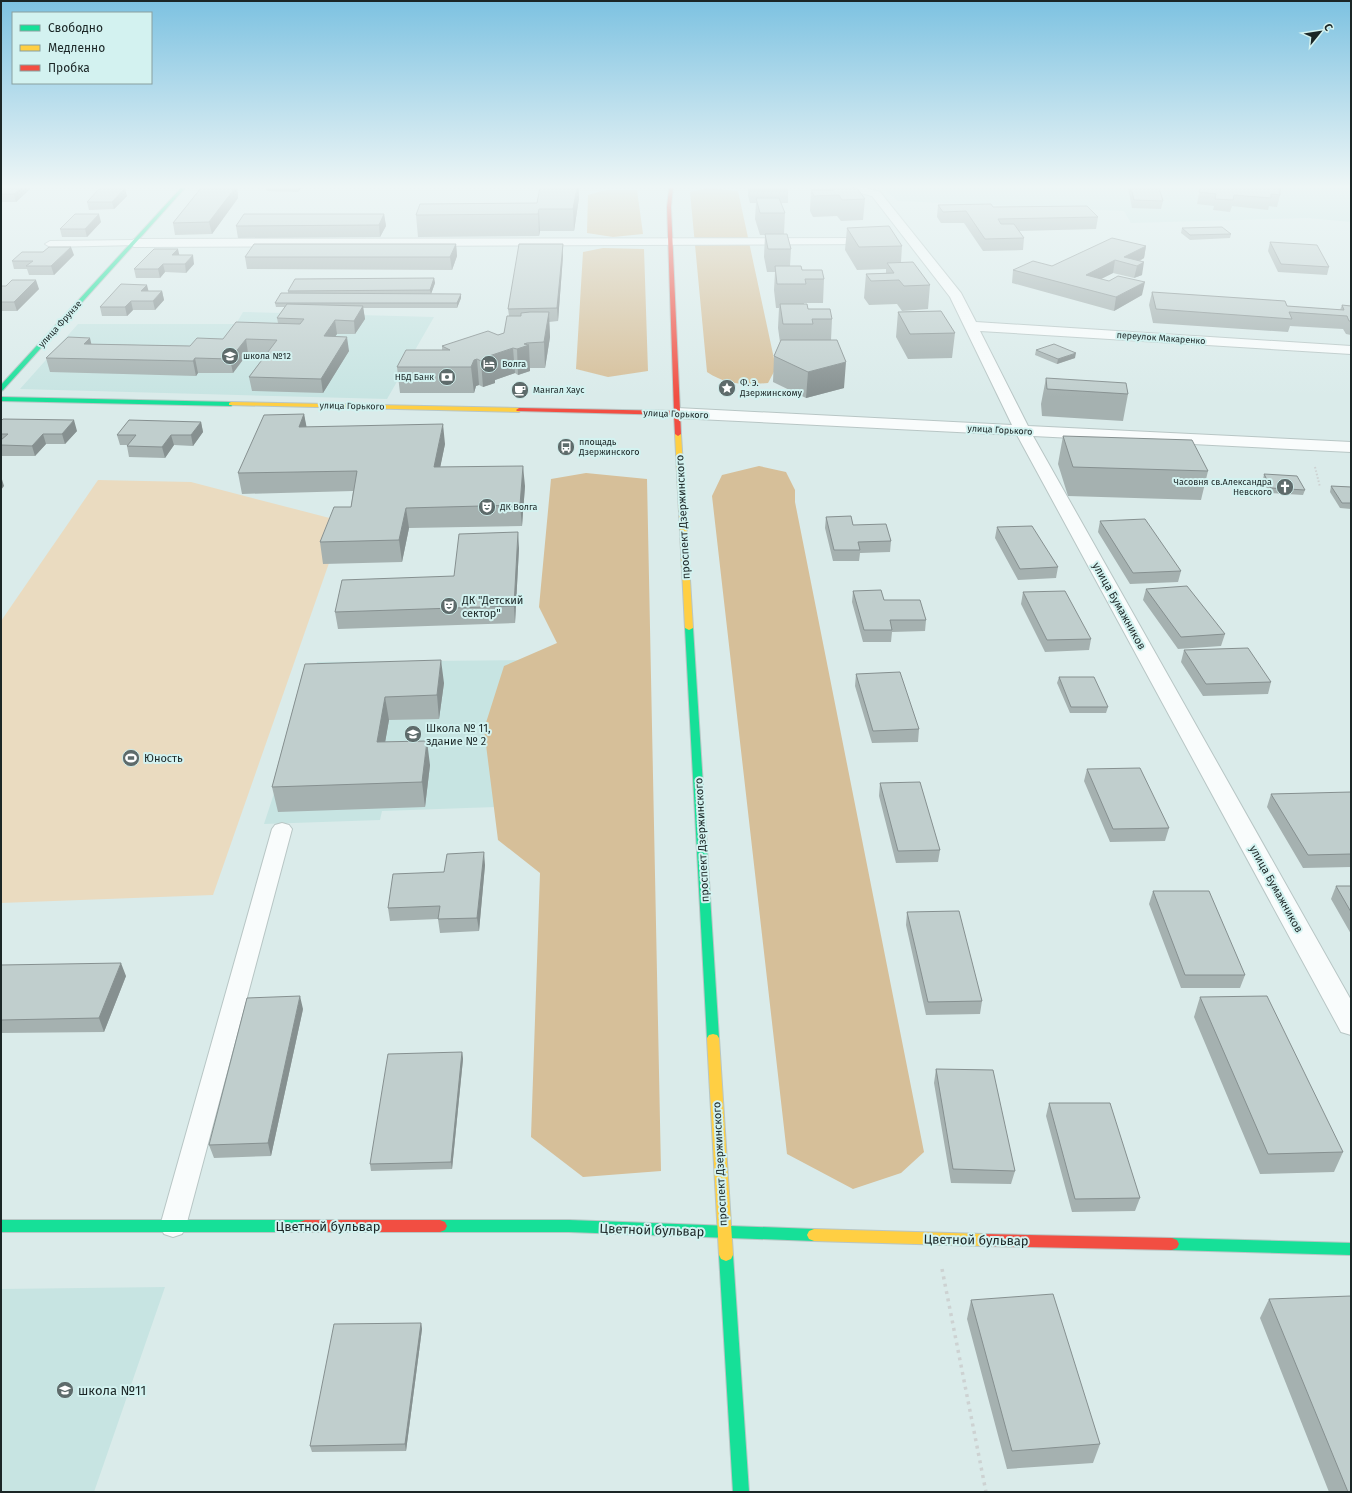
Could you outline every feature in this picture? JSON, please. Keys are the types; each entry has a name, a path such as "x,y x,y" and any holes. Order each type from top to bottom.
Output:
{"street":[{"name":"улица Фрунзе","path":"1,389 121,258"},
{"name":"проспект Дзержинского","path":"672,258 677,413 724,1233 728,1271 741,1492"},
{"name":"улица Бумажников","path":"917,258 956,296 1022,430 1351,1025"},
{"name":"переулок Макаренко","path":"971,326 1351,350"},
{"name":"улица Горького","path":"1,399 677,413 1351,447"},
{"name":"Цветной бульвар","path":"1,1226 569,1226 724,1233 1351,1249"}],"lane":[{"path":"173,1226 282,829"}],"path":[{"path":"1314,466 1320,486"},
{"path":"936,1239 986,1492"}],"shaded area":[{"path":"583,258 644,258 648,371 608,377 576,369"},
{"path":"696,258 752,258 776,368 768,383 752,384 729,382 707,372"},
{"name":"школа №12","path":"243,312 434,317 387,399 20,389 78,324 236,324"},
{"path":"759,466 786,472 795,490 795,502 924,1152 901,1173 853,1189 787,1154 712,496 722,475"},
{"path":"586,473 647,479 661,1171 583,1177 531,1137 540,873 498,840 484,729 504,666 557,643 539,607 551,479"},
{"name":"Юность","path":"98,480 191,482 341,521 329,563 213,895 1,903 1,621"},
{"name":"Школа № 11, здание № 2","path":"539,660 527,806 382,811 380,820 264,824 317,662"},
{"name":"школа №11","path":"165,1287 94,1492 1,1492 1,1289"}],"building":[{"path":"16,258 60,258 51,266 26,266 33,261 12,261"},
{"path":"145,258 191,258 185,264 163,264 158,269 134,269"},
{"path":"517,258 562,258 557,308 508,309"},
{"path":"1070,258 1127,258 1144,262 1137,266 1115,260 1086,275 1109,281 1118,276 1145,282 1116,297 1013,270 1033,261 1052,266"},
{"path":"1278,258 1324,258 1329,267 1281,264"},
{"path":"913,262 930,285 904,286 899,280 871,281 866,274 894,273 887,263"},
{"path":"775,266 801,266 802,270 822,270 824,279 805,279 806,284 777,284"},
{"path":"434,278 430,290 288,291 295,279"},
{"path":"12,280 36,280 14,302 1,302 1,286 6,286"},
{"path":"121,284 147,285 141,291 162,291 153,301 131,301 125,307 100,307"},
{"path":"1152,292 1285,301 1287,306 1344,310 1342,305 1351,306 1351,321 1349,321 1347,316 1289,312 1292,319 1156,309"},
{"path":"281,293 461,294 457,303 275,303"},
{"path":"287,304 363,306 354,321 335,320 324,336 347,337 321,379 249,377 277,340 246,339 230,359 195,358 193,361 46,358 68,337 90,338 84,344 190,346 197,338 223,339 236,322 300,324 304,319 277,318"},
{"path":"780,304 807,304 808,309 830,309 832,319 812,319 813,324 783,324"},
{"path":"941,311 955,333 910,334 898,312"},
{"path":"549,312 544,342 527,343 524,344 529,345 517,349 513,348 489,356 493,358 481,361 477,359 474,360 471,367 397,367 406,350 450,350 442,346 488,331 498,335 504,333 507,316 521,316 521,313"},
{"path":"781,340 837,340 846,362 808,372 774,356"},
{"path":"1054,344 1076,353 1058,359 1036,350"},
{"path":"1046,378 1126,383 1128,394 1047,389"},
{"path":"304,414 299,427 443,424 434,467 523,466 520,505 406,508 399,540 320,542 334,507 351,507 357,471 238,473 264,415"},
{"path":"3,419 74,420 62,434 43,434 32,446 1,445 1,440 8,434 1,434 1,421"},
{"path":"129,420 201,422 191,435 171,435 162,447 127,446 136,435 117,435"},
{"path":"1063,436 1192,440 1208,471 1073,467"},
{"path":"1264,474 1297,476 1305,490 1271,488"},
{"path":"1331,486 1351,487 1351,503 1342,503"},
{"path":"851,516 853,525 886,524 891,541 858,542 860,550 834,550 826,517"},
{"path":"1145,519 1181,571 1133,573 1100,521"},
{"path":"1032,526 1058,567 1020,569 997,527"},
{"path":"518,532 514,606 335,612 342,580 454,576 459,534"},
{"path":"1187,586 1225,634 1181,637 1146,589"},
{"path":"881,590 884,600 920,600 926,620 890,620 892,630 864,630 853,591"},
{"path":"1065,591 1091,639 1047,640 1023,592"},
{"path":"1248,648 1271,682 1206,684 1184,650"},
{"path":"441,660 437,695 385,697 377,742 427,741 422,782 272,787 305,664"},
{"path":"900,672 919,729 873,731 856,674"},
{"path":"1059,677 1094,677 1108,707 1071,707"},
{"path":"1140,768 1169,828 1113,829 1087,769"},
{"path":"920,782 940,850 898,851 880,783"},
{"path":"1351,792 1351,854 1308,855 1271,794"},
{"path":"484,852 477,918 438,919 440,906 388,908 393,874 444,872 447,854"},
{"path":"1336,886 1351,886 1351,912"},
{"path":"1153,891 1209,891 1245,975 1185,975"},
{"path":"959,911 982,1001 928,1002 907,912"},
{"path":"121,963 99,1018 1,1020 1,965"},
{"path":"300,996 268,1143 209,1145 247,998"},
{"path":"1267,996 1343,1152 1268,1154 1200,997"},
{"path":"462,1052 451,1162 370,1164 388,1054"},
{"path":"936,1069 993,1070 1015,1171 953,1169"},
{"path":"1049,1103 1110,1103 1140,1198 1075,1199"},
{"path":"1053,1294 1100,1444 1012,1451 971,1300"},
{"path":"1351,1296 1351,1492 1348,1492 1269,1299"},
{"path":"421,1323 405,1444 310,1446 334,1324"}],"traffic: fast":[{"path":"1,389 120,258"},
{"path":"1,399 231,404"},
{"path":"689,628 713,1038"},
{"path":"1,1226 305,1226"},
{"path":"440,1226 569,1226 814,1235"},
{"path":"1172,1244 1351,1249"},
{"path":"726,1255 741,1492"}],"traffic: slow":[{"path":"231,404 519,410"},
{"path":"678,434 689,628"},
{"path":"713,1038 726,1255"},
{"path":"814,1235 984,1240"}],"traffic: jam":[{"path":"671,258 678,434"},
{"path":"519,410 677,413"},
{"path":"305,1226 440,1226"},
{"path":"984,1240 1172,1244"}],"place":[{"name":"школа №12","path":"230,356"},
{"name":"Волга","path":"489,364"},
{"name":"НБД Банк","path":"447,377"},
{"name":"Ф. Э. Дзержинскому","path":"727,388"},
{"name":"Мангал Хаус","path":"520,390"},
{"name":"площадь Дзержинского","path":"566,447"},
{"name":"Часовня св.Александра Невского","path":"1285,487"},
{"name":"ДК Волга","path":"487,507"},
{"name":"ДК \"Детский сектор\"","path":"449,606"},
{"name":"Школа № 11, здание № 2","path":"413,734"},
{"name":"Юность","path":"131,758"},
{"name":"школа №11","path":"65,1390"}]}
